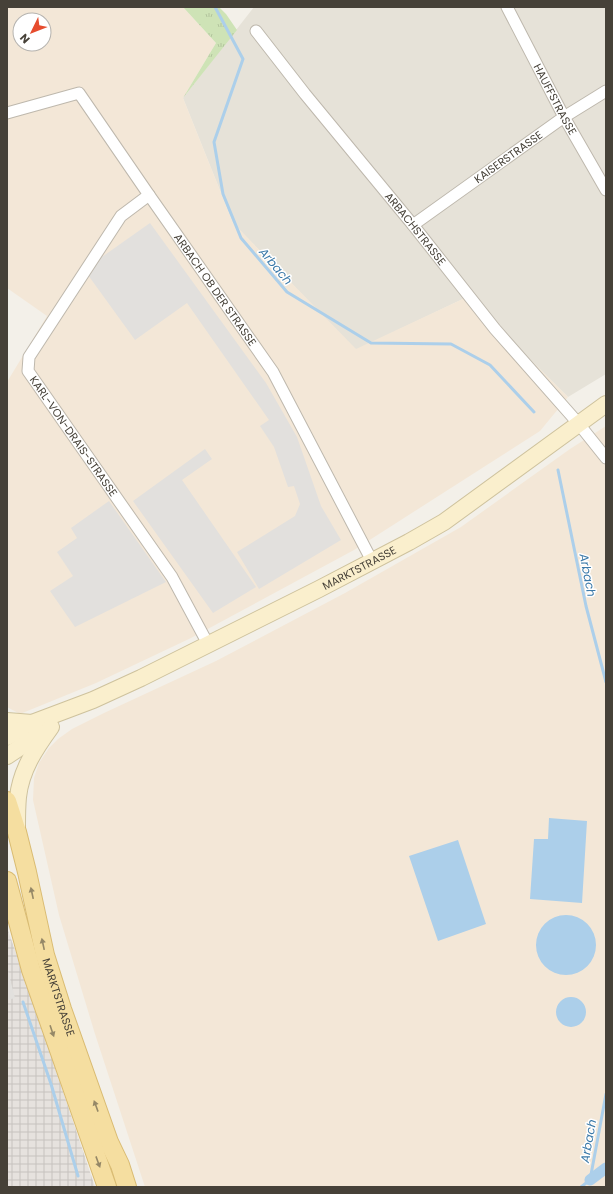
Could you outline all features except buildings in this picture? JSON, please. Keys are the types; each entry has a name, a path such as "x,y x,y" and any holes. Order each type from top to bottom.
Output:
{"main road":[{"name":"MARKTSTRASSE","path":"7,737 32,723 93,700 141,678 372,562 444,522 606,404"},
{"name":"MARKTSTRASSE","path":"7,756 93,700"},
{"path":"7,721 32,723"},
{"path":"17,832 18,798 26,766 36,747 51,727"},
{"name":"MARKTSTRASSE","path":"7,802 17,832 46,955 62,1009 104,1128 127,1187"},
{"name":"MARKTSTRASSE","path":"7,881 31,970 109,1187"}],"street":[{"name":"HAUFFSTRASSE","path":"507,7 564,117 606,190"},
{"name":"ARBACHSTRASSE","path":"256,31 304,94 413,225 495,329 578,423 606,458"},
{"name":"KAISERSTRASSE","path":"413,225 564,117 606,91"},
{"name":"ARBACH OB DER STRASSE","path":"7,113 80,93 149,195 273,372 372,562"},
{"name":"KARL-VON-DRAIS-STRASSE","path":"149,195 121,216 29,357 28,371 172,577 208,644"}],"shaded area":[{"path":"7,7 183,7 216,43 183,98 233,223 356,349 467,297 568,397 540,431 354,550 191,638 96,683 20,714 7,707 7,382 47,316 7,288"},
{"path":"254,7 606,7 606,374 568,397 467,297 356,350 233,223 183,98"},
{"path":"150,223 266,383 297,437 321,506 341,540 259,589 237,552 295,516 300,504 294,486 288,487 274,447 260,426 269,420 187,303 135,340 88,275 99,259"},
{"path":"606,426 606,1187 145,1187 95,1034 59,915 33,800 34,778 39,763 49,748 58,739 72,729 216,661 345,593 461,527 570,449"},
{"path":"205,449 212,459 182,480 256,587 213,613 133,501"},
{"path":"109,501 166,582 75,627 50,591 73,576 57,552 77,538 71,528"},
{"path":"7,928 22,969 95,1187 7,1187"},
{"path":"7,967 15,998 7,1000"}],"green space":[{"path":"183,7 219,7 237,30 183,98 216,43"}],"water":[{"path":"549,818 587,821 582,903 530,899 534,839 548,839"},
{"path":"458,840 486,924 438,941 409,856"},
{"path":"566,915 582,920 587,924 591,929 596,945 591,961 587,966 582,970 566,975 550,970 545,966 541,961 536,945 541,929 545,924 550,920"},
{"path":"571,997 582,1001 586,1012 582,1023 571,1027 560,1023 556,1012 560,1001"}],"waterway":[{"name":"Arbach","path":"215,7 243,59 214,142 223,194 241,238 287,292 371,343 451,344 490,365 534,412"},
{"name":"Arbach","path":"558,470 586,606 606,682"},
{"path":"23,1002 51,1084 78,1176"},
{"name":"Arbach","path":"581,1187 590,1180 606,1094"},
{"path":"590,1180 606,1168"}]}
